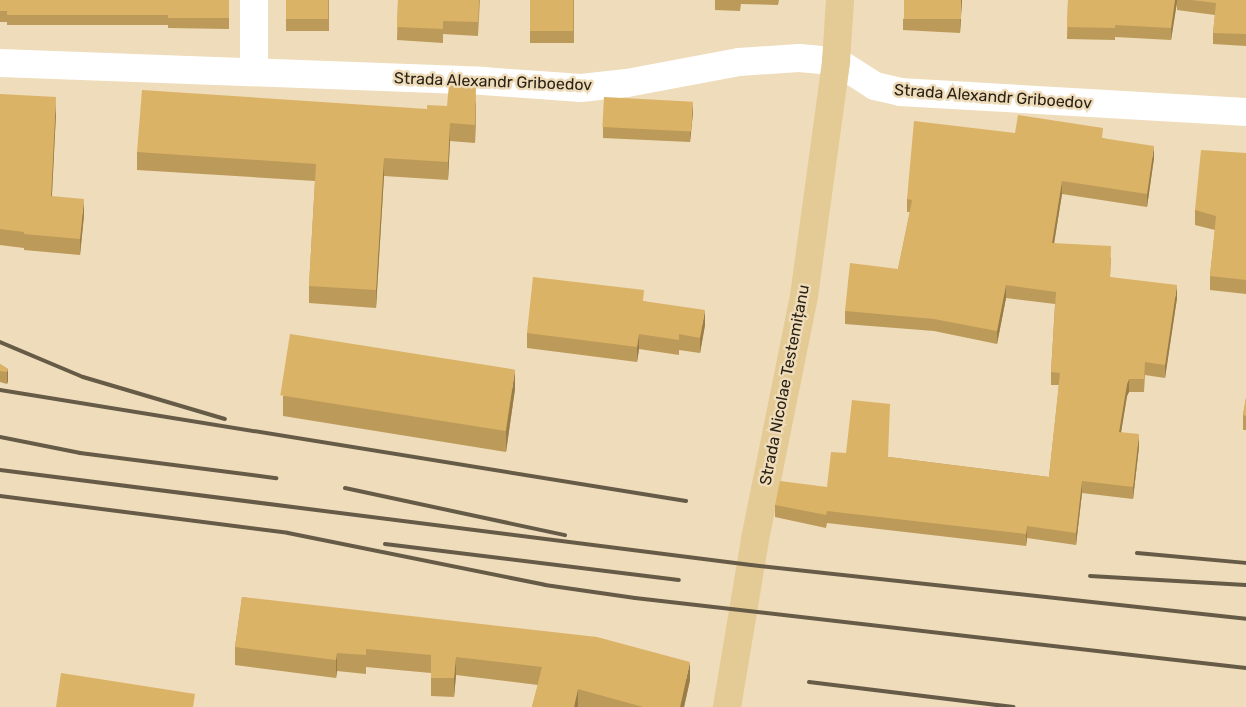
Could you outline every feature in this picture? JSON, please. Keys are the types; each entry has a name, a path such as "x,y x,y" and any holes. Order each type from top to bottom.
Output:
{"main road":[{"name":"Strada Nicolae Testemițanu","path":"727,707 755,539 804,296 836,61 840,0"}],"street":[{"path":"254,0 254,72"},
{"name":"Strada Alexandr Griboedov","path":"0,63 254,72 581,88 627,83 739,62 799,58 836,61 875,86 900,92 1246,112"}],"building":[{"path":"0,0 229,0 229,18 168,18 168,15 7,15 7,11 0,11"},
{"path":"286,0 328,0 328,19 286,19"},
{"path":"398,0 479,0 478,22 443,21 443,29 397,27"},
{"path":"530,0 573,0 573,31 530,31"},
{"path":"904,0 961,0 961,19 904,19"},
{"path":"1068,0 1175,0 1171,28 1115,25 1115,28 1067,27"},
{"path":"1191,0 1246,0 1246,34 1213,33 1216,3"},
{"path":"449,84 476,86 475,125 450,123 448,162 384,158 376,290 309,286 316,164 137,152 142,90 427,109 427,105 447,106"},
{"path":"0,94 56,97 51,196 84,199 80,239 24,234 24,232 0,229"},
{"path":"604,97 693,102 691,132 602,127"},
{"path":"1018,115 1103,128 1102,138 1154,146 1147,194 1062,181 1052,243 1111,246 1110,277 1177,285 1165,365 1145,362 1144,379 1129,379 1127,384 1119,432 1139,434 1133,487 1082,481 1076,533 1027,526 1026,534 827,511 826,515 775,505 780,481 827,487 831,452 846,453 852,400 890,404 888,457 1049,477 1060,373 1051,372 1056,292 1006,285 997,331 934,319 845,311 850,263 898,269 912,200 907,199 914,121 1015,133"},
{"path":"1201,150 1246,153 1246,280 1210,276 1216,216 1195,210"},
{"path":"533,277 644,290 643,301 705,310 700,338 679,334 679,340 639,334 637,347 527,333"},
{"path":"290,334 515,370 505,431 280,395"},
{"path":"0,364 8,369 7,372 0,371"},
{"path":"1246,398 1246,416 1243,415"},
{"path":"242,597 597,637 690,662 680,707 643,707 578,689 574,707 532,707 542,667 456,657 454,678 431,678 431,655 366,649 366,655 337,653 336,660 235,647"},
{"path":"61,673 195,694 193,707 56,707"}],"railway":[{"path":"0,342 83,377 225,419"},
{"path":"0,390 686,501"},
{"path":"0,437 80,453 276,478"},
{"path":"0,470 751,565 1246,619"},
{"path":"345,488 565,535"},
{"path":"0,496 288,533 545,585 635,598 1246,668"},
{"path":"385,544 679,580"},
{"path":"1137,553 1246,563"},
{"path":"1090,576 1246,585"},
{"path":"809,682 1013,707"}]}
